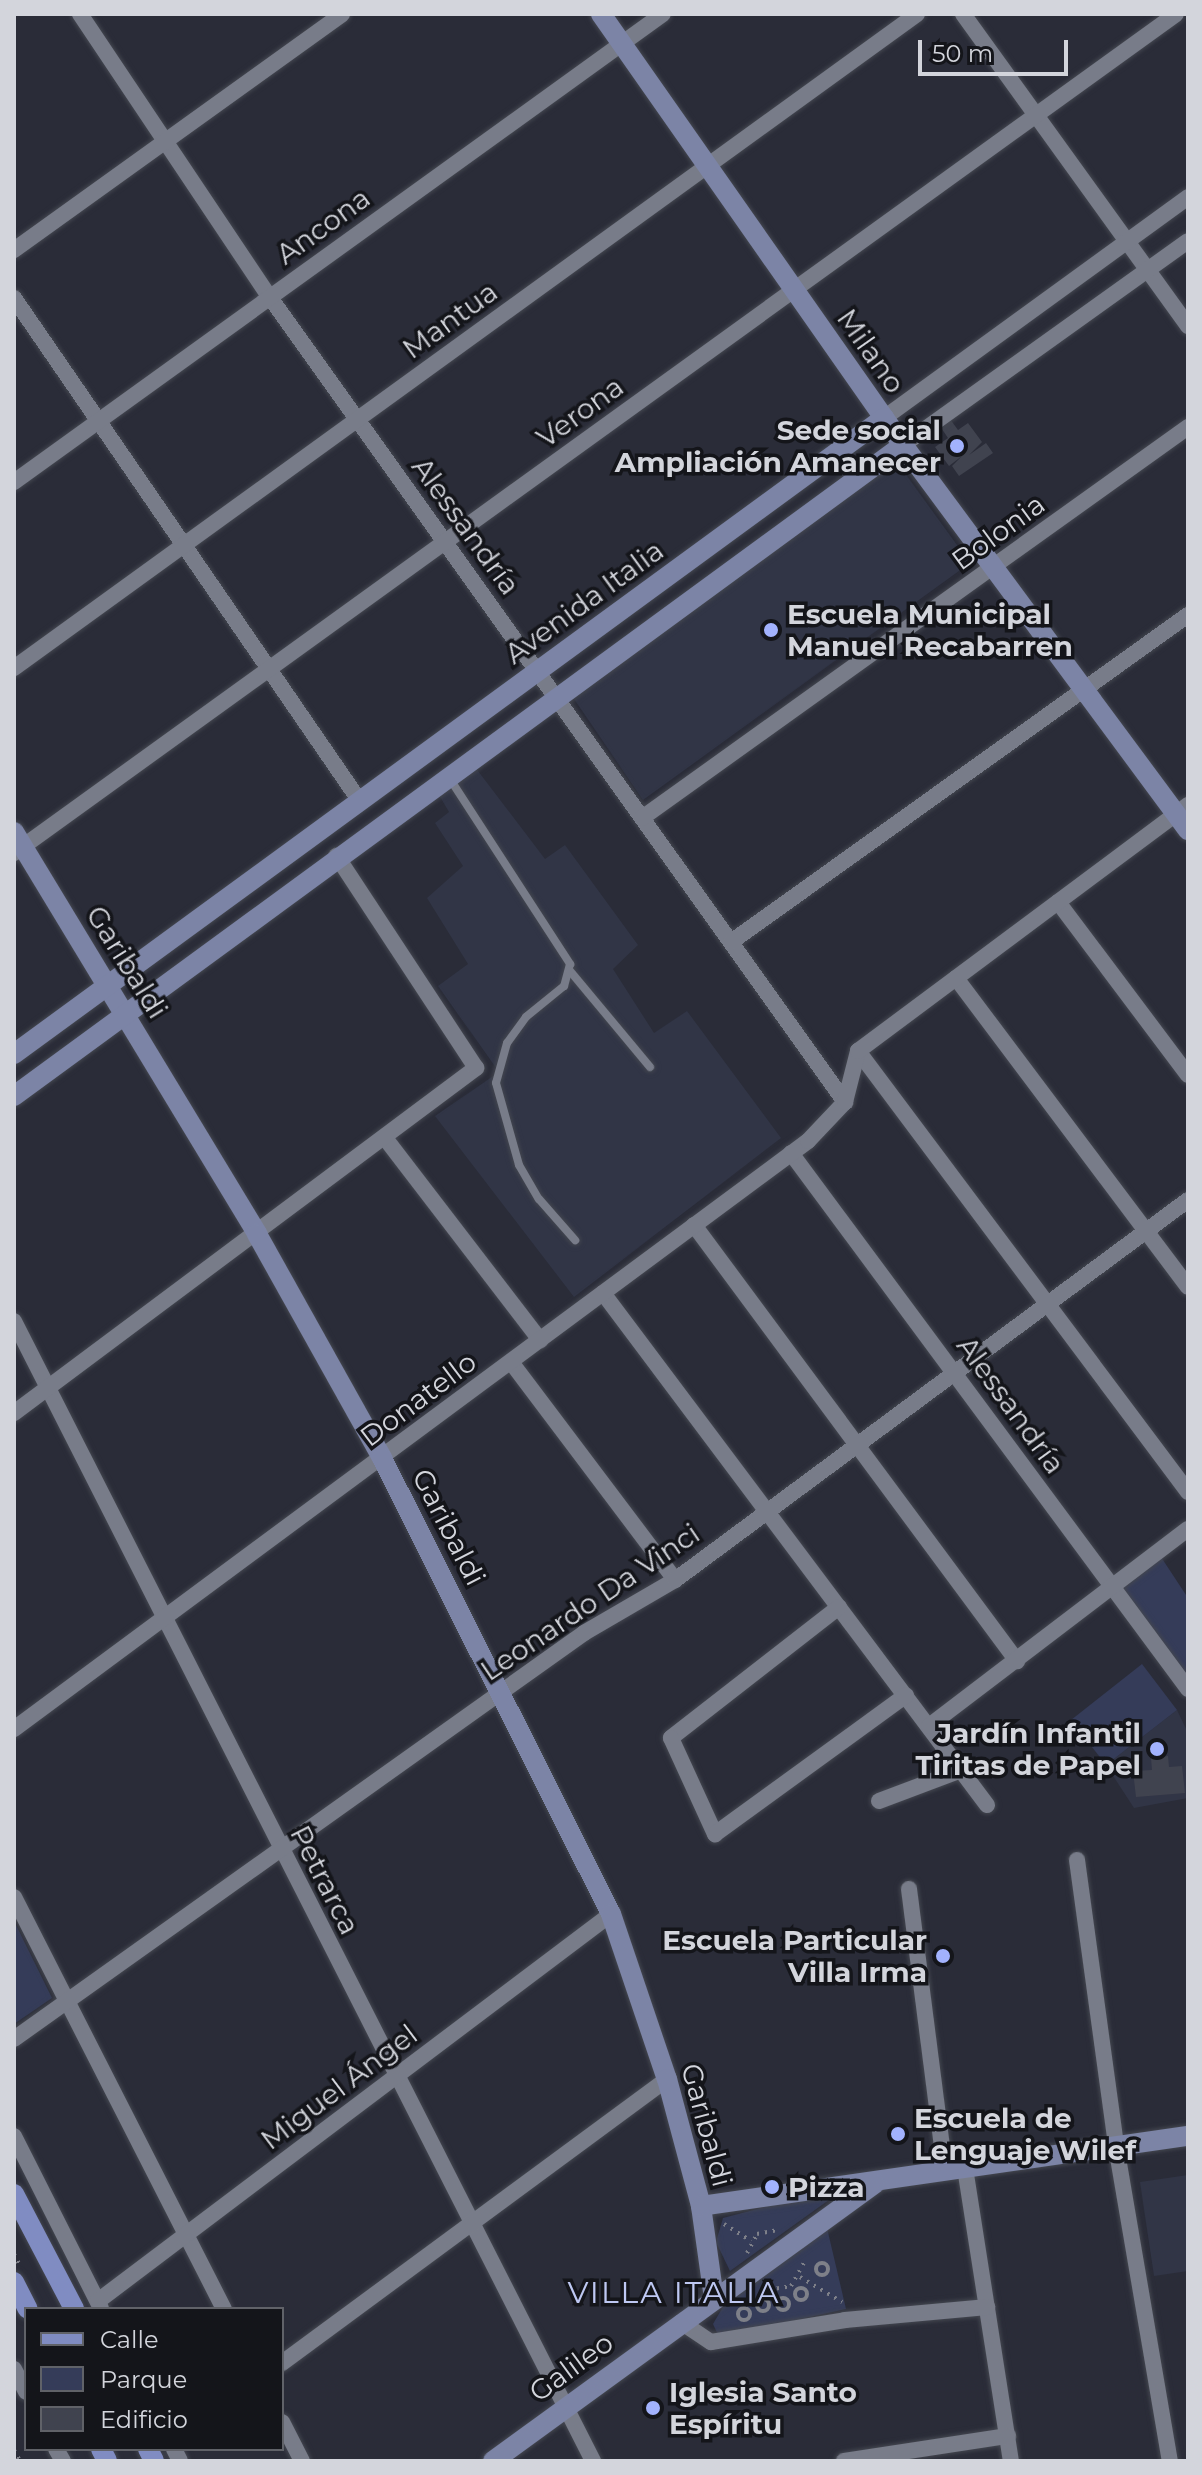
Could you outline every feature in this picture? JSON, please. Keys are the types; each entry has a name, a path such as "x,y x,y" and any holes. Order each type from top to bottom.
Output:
{"main road":[{"path":"14,2181 31,2226"},
{"path":"14,2194 73,2307"},
{"path":"14,2282 27,2307"}],"street":[{"name":"Alessandría","path":"80,14 269,296 845,1102"},
{"name":"Milano","path":"601,14 903,445 1085,691 1184,816"},
{"name":"Ancona","path":"14,482 663,14"},
{"name":"Mantua","path":"14,668 917,14"},
{"path":"963,14 1188,326"},
{"name":"Verona","path":"17,844 269,669 1176,14"},
{"path":"14,250 338,15"},
{"name":"Avenida Italia","path":"14,1054 1188,197"},
{"name":"Avenida Italia","path":"14,1096 555,696 1188,241"},
{"path":"14,298 359,800"},
{"name":"Bolonia","path":"642,818 1188,427"},
{"path":"731,942 1188,615"},
{"path":"845,1102 858,1051 1058,902 1184,816"},
{"name":"Garibaldi","path":"17,844 108,984 257,1234 382,1458 502,1691 611,1914 667,2079 701,2206 714,2298"},
{"path":"14,1413 476,1068 337,856"},
{"path":"1058,902 1188,1075"},
{"path":"956,978 1188,1287"},
{"path":"858,1051 1188,1492"},
{"name":"Donatello","path":"14,1729 168,1618 791,1153 823,1128 845,1102"},
{"path":"385,1138 540,1340"},
{"name":"Alessandría","path":"791,1153 1188,1689"},
{"name":"Leonardo Da Vinci","path":"14,2039 584,1633 675,1580 1188,1200"},
{"path":"694,1225 1017,1661"},
{"path":"603,1293 987,1805"},
{"name":"Petrarca","path":"14,1321 46,1389 168,1618 280,1850 593,2461"},
{"path":"511,1362 675,1580"},
{"path":"929,1726 1188,1529"},
{"path":"839,1607 671,1738 715,1834 906,1695"},
{"path":"879,1801 961,1770"},
{"path":"1077,1860 1116,2146 1170,2461"},
{"path":"909,1889 945,2171"},
{"path":"14,1897 223,2307"},
{"name":"Miguel Ángel","path":"100,2305 186,2234 611,1914"},
{"path":"284,2362 667,2079"},
{"path":"14,2136 100,2305"},
{"name":"Galileo","path":"701,2206 1188,2136"},
{"path":"965,2168 1011,2461"},
{"name":"Galileo","path":"493,2461 565,2405 878,2180"},
{"path":"681,2322 711,2342 845,2320 987,2307"},
{"path":"14,2369 24,2388"},
{"path":"284,2426 302,2461"},
{"path":"844,2461 1008,2436"}],"lane":[{"path":"447,775 564,951 570,971 650,1067"},
{"path":"570,971 564,986 516,1030 496,1083 519,1165 539,1199 575,1240"}],"path":[{"path":"734,2219 723,2226 751,2241"},
{"path":"770,2239 788,2226"},
{"path":"746,2255 751,2241 766,2230 781,2231"},
{"path":"739,2260 758,2247"},
{"path":"763,2279 753,2288 779,2292 800,2277 805,2249 794,2256"},
{"path":"806,2291 815,2286 820,2275"},
{"path":"800,2277 850,2308 839,2309"},
{"path":"779,2292 780,2299"},
{"path":"739,2329 753,2326"},
{"path":"14,2450 20,2461"}],"shaded area":[{"name":"Escuela Municipal Manuel Recabarren","path":"897,462 970,563 643,800 572,696"},
{"path":"475,767 545,859 565,845 638,945 613,969 654,1033 687,1011 781,1138 574,1297 435,1116 499,1072 438,986 468,964 427,898 463,866 435,823 449,812 439,795"},
{"name":"Jardín Infantil Tiritas de Papel","path":"1177,1710 1188,1733 1188,1798 1134,1808 1106,1765"},
{"path":"1188,2175 1188,2271 1154,2276 1140,2182"}],"green space":[{"path":"1161,1557 1188,1598 1188,1679 1121,1589"},
{"path":"1142,1664 1177,1710 1106,1765 1071,1720"},
{"path":"14,1921 52,1998 14,2024"},
{"path":"829,2190 833,2197 730,2271 716,2242 723,2218"},
{"path":"827,2228 846,2309 719,2337 713,2324 727,2300"}],"building":[{"path":"950,419 958,430 968,423 982,442 969,455 986,443 993,453 959,476 952,466 962,456 949,466 935,447 948,438 940,426"},
{"path":"1168,1756 1169,1767 1182,1766 1185,1793 1136,1797 1133,1771 1152,1770 1151,1758"}],"place":[{"name":"Sede social Ampliación Amanecer","path":"957,446"},
{"name":"Escuela Municipal Manuel Recabarren","path":"771,630"},
{"name":"Jardín Infantil Tiritas de Papel","path":"1157,1749"},
{"name":"Escuela Particular Villa Irma","path":"943,1956"},
{"name":"Escuela de Lenguaje Wilef","path":"898,2134"},
{"name":"Pizza","path":"772,2187"},
{"name":"Iglesia Santo Espíritu","path":"653,2408"}],"district":[{"name":"VILLA ITALIA","path":"674,2293"}]}
